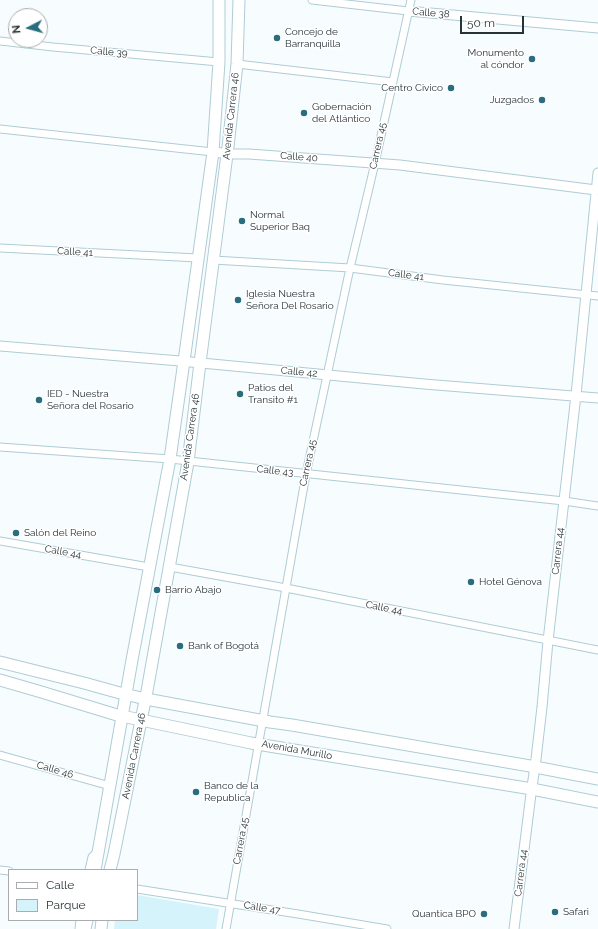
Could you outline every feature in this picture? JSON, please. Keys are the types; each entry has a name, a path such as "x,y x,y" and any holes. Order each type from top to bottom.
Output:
{"main road":[{"name":"Avenida Carrera 46","path":"94,867 99,850 149,567 170,460 213,152 219,62 219,0"},
{"name":"Avenida Carrera 46","path":"113,865 146,699 188,462 228,153 237,64 239,0"},
{"path":"0,662 84,682 146,699 262,721 535,767 598,780"},
{"name":"Avenida Murillo","path":"0,680 122,716 258,744 598,802"},
{"path":"138,739 147,729 161,724"}],"street":[{"name":"Calle 38","path":"312,0 408,11 598,28"},
{"name":"Carrera 45","path":"226,929 306,474 350,268 411,0"},
{"name":"Calle 39","path":"0,41 219,62"},
{"path":"237,64 393,82"},
{"name":"Calle 40","path":"0,129 213,152 375,163 597,190"},
{"name":"Carrera 44","path":"514,929 542,708 548,641 576,395 598,172"},
{"name":"Calle 41","path":"0,248 198,258"},
{"name":"Calle 41","path":"213,260 350,268 443,280 598,296"},
{"name":"Calle 42","path":"0,346 598,398"},
{"name":"Calle 43","path":"0,447 170,460 564,501 598,506"},
{"name":"Calle 44","path":"0,541 149,567"},
{"name":"Calle 44","path":"170,567 286,588 598,650"},
{"name":"Calle 46","path":"0,755 110,786"},
{"name":"Calle 47","path":"138,889 387,929"}],"green space":[{"path":"138,895 219,909 216,929 114,929 115,921 138,921"}],"place":[{"name":"Concejo de Barranquilla","path":"277,38"},
{"name":"Monumento al cóndor","path":"532,59"},
{"name":"Centro Civico","path":"451,88"},
{"name":"Juzgados","path":"542,100"},
{"name":"Gobernación del Atlántico","path":"304,113"},
{"name":"Normal Superior Baq","path":"242,221"},
{"name":"Iglesia Nuestra Señora Del Rosario","path":"238,300"},
{"name":"Patios del Transito #1","path":"240,394"},
{"name":"IED - Nuestra Señora del Rosario","path":"39,400"},
{"name":"Salón del Reino","path":"16,533"},
{"name":"Hotel Génova","path":"471,582"},
{"name":"Barrio Abajo","path":"157,590"},
{"name":"Bank of Bogotá","path":"180,646"},
{"name":"Banco de la Republica","path":"196,792"},
{"name":"Safari","path":"555,912"},
{"name":"Quantica BPO","path":"484,914"}]}
